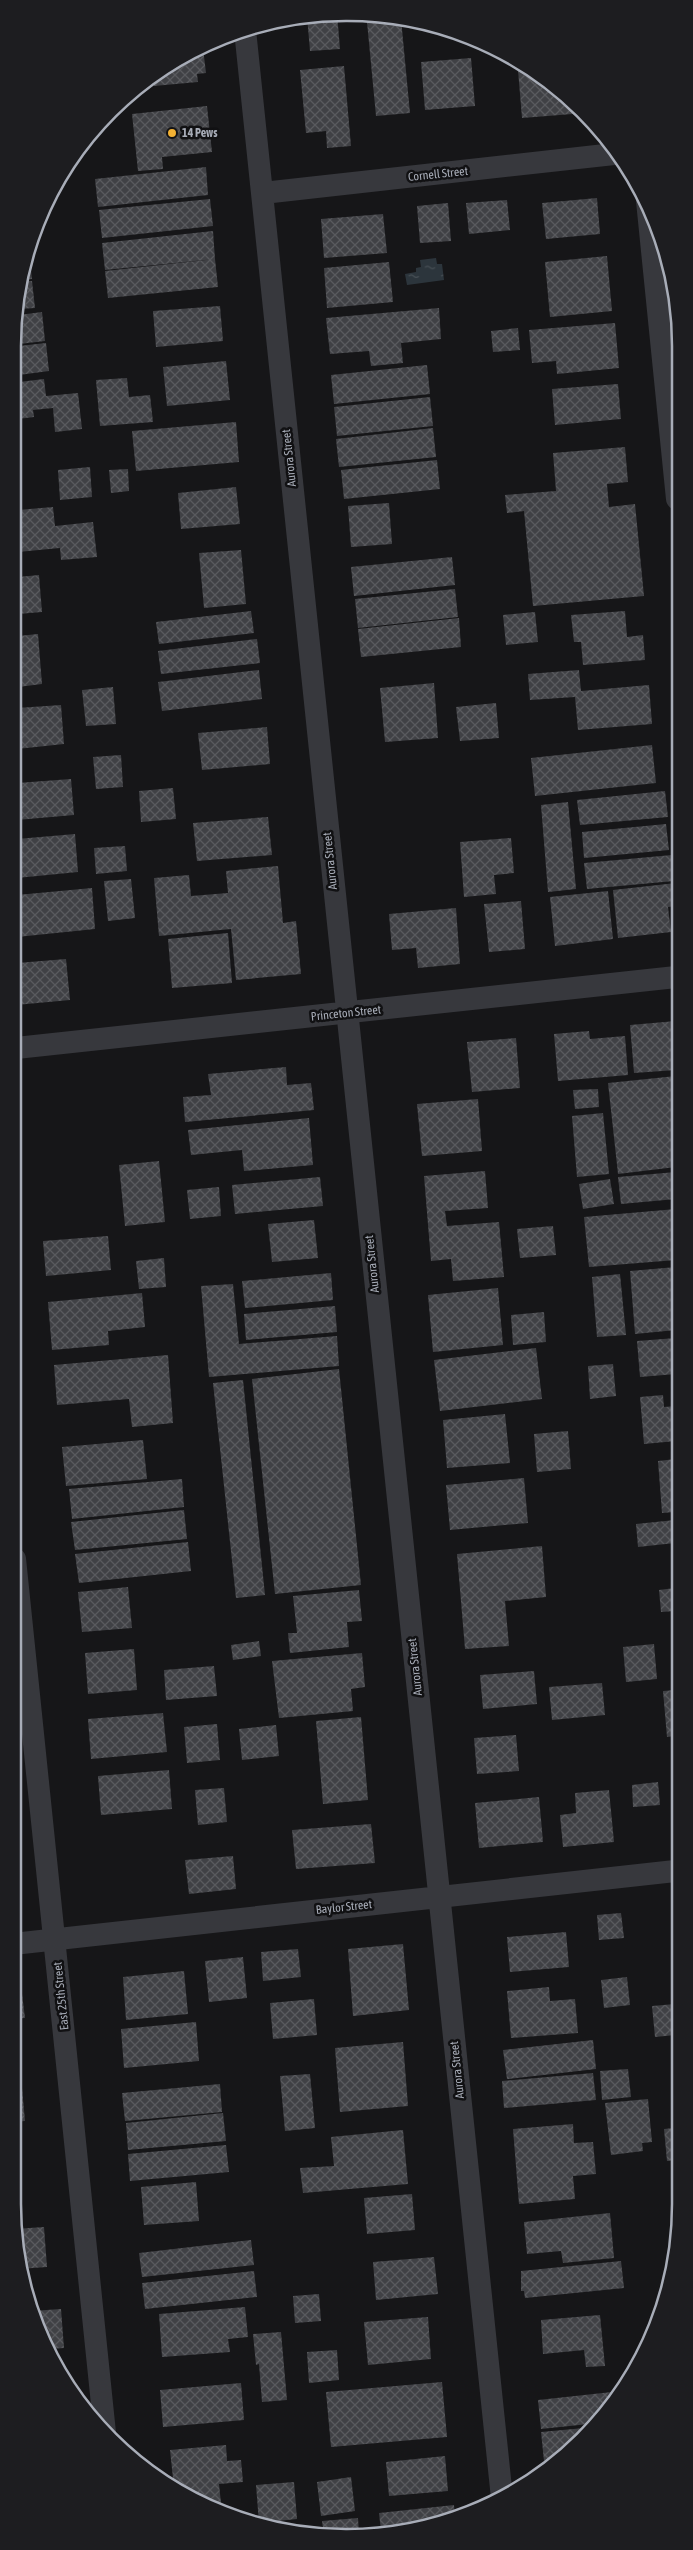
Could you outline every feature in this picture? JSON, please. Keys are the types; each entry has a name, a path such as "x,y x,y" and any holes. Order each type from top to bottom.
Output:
{"street":[{"name":"Aurora Street","path":"246,38 501,2489"},
{"name":"Cornell Street","path":"263,193 609,155"},
{"path":"650,230 672,449"},
{"name":"Princeton Street","path":"21,1047 672,977"},
{"name":"East 25th Street","path":"21,1616 104,2420"},
{"name":"Baylor Street","path":"21,1943 672,1871"}],"water":[{"path":"436,258 437,264 442,264 444,280 407,285 405,274 416,272 416,268 421,267 420,260"}],"building":[{"path":"338,21 340,49 310,51 308,24"},
{"path":"367,22 402,26 410,113 376,116"},
{"path":"204,55 206,73 197,74 198,82 154,86 166,76"},
{"path":"471,58 475,106 425,110 421,62"},
{"path":"344,66 351,146 327,148 326,131 306,133 300,70"},
{"path":"518,71 544,88 573,114 522,118"},
{"name":"14 Pews","path":"207,106 212,152 162,157 163,169 138,171 132,114"},
{"path":"206,167 208,195 98,207 95,179"},
{"path":"597,198 600,234 546,239 542,203"},
{"path":"210,199 213,226 102,238 99,210"},
{"path":"507,200 510,230 469,234 466,203"},
{"path":"448,203 451,241 420,243 417,206"},
{"path":"383,214 387,253 324,258 321,219"},
{"path":"213,231 215,259 105,270 102,243"},
{"path":"607,256 612,311 550,317 545,262"},
{"path":"215,259 218,287 108,298 105,271"},
{"path":"389,262 393,302 327,308 324,268"},
{"path":"31,268 32,279 28,279"},
{"path":"27,281 32,281 35,308 24,309"},
{"path":"220,306 223,341 156,347 153,311"},
{"path":"439,308 441,339 401,343 403,363 371,366 369,351 330,354 326,318"},
{"path":"42,312 45,341 21,344 23,314"},
{"path":"615,323 619,368 557,374 556,361 532,363 529,330"},
{"path":"518,328 520,350 493,352 491,331"},
{"path":"46,343 49,371 21,375 21,346"},
{"path":"226,361 230,400 167,406 163,367"},
{"path":"427,365 430,394 334,404 331,375"},
{"path":"127,378 129,397 150,395 153,422 100,426 96,380"},
{"path":"44,379 46,396 78,393 82,429 55,432 53,408 33,410 34,417 21,419 21,382"},
{"path":"618,384 621,419 555,425 552,389"},
{"path":"430,397 433,426 337,436 334,407"},
{"path":"236,422 239,462 136,471 132,431"},
{"path":"433,428 436,457 339,467 336,439"},
{"path":"625,447 628,482 607,484 609,507 635,504 644,596 533,606 524,511 507,513 505,495 556,491 553,453"},
{"path":"437,460 440,489 344,499 341,470"},
{"path":"90,467 92,497 60,500 58,470"},
{"path":"128,469 129,491 111,493 109,470"},
{"path":"236,487 240,524 181,529 178,493"},
{"path":"389,503 392,544 351,547 348,506"},
{"path":"53,507 55,526 93,522 97,557 61,560 60,548 21,552 21,510"},
{"path":"241,550 246,604 204,608 199,553"},
{"path":"452,557 455,585 354,596 351,567"},
{"path":"39,575 42,612 21,614 21,577"},
{"path":"455,589 458,617 358,628 355,599"},
{"path":"251,611 254,633 159,644 156,622"},
{"path":"625,611 627,637 643,635 645,660 583,665 581,642 574,642 571,615"},
{"path":"535,612 538,642 506,645 503,615"},
{"path":"459,618 461,647 361,657 358,629"},
{"path":"38,634 42,684 21,687 21,636"},
{"path":"257,639 260,663 161,674 158,651"},
{"path":"259,670 262,699 162,711 158,682"},
{"path":"579,670 581,691 649,685 652,724 578,730 575,697 530,700 528,674"},
{"path":"434,683 438,738 385,742 380,688"},
{"path":"113,687 116,724 86,726 82,690"},
{"path":"496,703 499,738 460,741 456,707"},
{"path":"61,705 64,744 21,749 21,708"},
{"path":"267,727 270,764 202,770 198,733"},
{"path":"652,745 656,783 535,796 531,758"},
{"path":"121,755 123,787 96,789 93,757"},
{"path":"71,779 74,815 21,820 21,783"},
{"path":"173,788 176,819 141,822 139,791"},
{"path":"665,791 668,817 580,825 577,800"},
{"path":"568,802 576,889 548,892 541,805"},
{"path":"268,817 272,855 197,861 193,823"},
{"path":"666,824 669,850 584,858 582,832"},
{"path":"75,834 78,872 21,878 21,839"},
{"path":"511,838 514,873 494,875 496,894 464,897 460,842"},
{"path":"125,846 127,871 96,874 94,848"},
{"path":"672,855 672,881 587,889 584,863"},
{"path":"278,866 283,923 296,921 301,974 236,980 231,929 159,936 154,878 189,875 191,896 228,893 226,871"},
{"path":"131,879 135,918 108,921 104,881"},
{"path":"672,883 672,907 668,907 671,932 618,938 613,890"},
{"path":"92,888 95,929 21,937 21,895"},
{"path":"608,891 613,939 555,946 550,897"},
{"path":"521,901 525,949 489,952 484,904"},
{"path":"456,908 460,964 418,968 416,948 392,950 389,914"},
{"path":"228,933 232,983 172,988 168,939"},
{"path":"66,959 70,1000 21,1005 21,963"},
{"path":"672,1021 672,1070 634,1073 630,1025"},
{"path":"589,1031 590,1039 625,1036 628,1075 558,1081 554,1034"},
{"path":"516,1038 520,1088 472,1092 467,1042"},
{"path":"286,1067 287,1085 311,1083 314,1110 185,1122 183,1097 211,1095 208,1074"},
{"path":"672,1076 672,1167 618,1174 608,1083"},
{"path":"598,1089 599,1107 575,1109 573,1090"},
{"path":"478,1099 482,1151 422,1156 417,1104"},
{"path":"603,1113 609,1174 577,1177 572,1116"},
{"path":"309,1118 313,1165 244,1171 242,1150 191,1155 188,1130"},
{"path":"159,1161 165,1222 125,1226 119,1165"},
{"path":"485,1171 488,1208 445,1211 447,1226 499,1222 504,1277 453,1281 451,1259 431,1261 424,1176"},
{"path":"672,1172 672,1199 621,1204 618,1177"},
{"path":"320,1177 323,1206 235,1214 232,1185"},
{"path":"610,1179 614,1204 583,1209 579,1184"},
{"path":"219,1187 221,1216 190,1219 187,1190"},
{"path":"672,1209 672,1260 589,1267 584,1217"},
{"path":"314,1220 318,1258 272,1262 268,1224"},
{"path":"553,1226 556,1255 520,1258 517,1229"},
{"path":"108,1236 111,1270 46,1276 43,1241"},
{"path":"164,1258 166,1287 139,1289 136,1261"},
{"path":"672,1267 672,1330 635,1334 630,1271"},
{"path":"331,1273 333,1300 245,1308 242,1281"},
{"path":"620,1274 626,1335 597,1337 592,1277"},
{"path":"233,1284 239,1344 337,1336 339,1366 209,1377 201,1286"},
{"path":"498,1288 503,1345 433,1352 428,1295"},
{"path":"142,1293 145,1327 108,1331 109,1345 52,1350 48,1302"},
{"path":"335,1306 337,1332 246,1340 244,1314"},
{"path":"544,1312 546,1342 513,1345 511,1315"},
{"path":"672,1338 672,1374 640,1377 637,1341"},
{"path":"536,1348 542,1399 440,1411 434,1360"},
{"path":"168,1355 173,1423 132,1427 129,1399 57,1405 54,1365"},
{"path":"613,1364 616,1396 590,1399 588,1366"},
{"path":"339,1369 361,1585 275,1594 252,1379"},
{"path":"243,1380 265,1595 236,1598 213,1383"},
{"path":"663,1395 664,1407 672,1406 672,1441 644,1444 640,1397"},
{"path":"505,1414 510,1463 447,1468 443,1420"},
{"path":"568,1431 571,1469 537,1472 534,1434"},
{"path":"143,1440 147,1479 66,1486 62,1447"},
{"path":"672,1459 672,1512 662,1513 658,1461"},
{"path":"524,1478 528,1523 450,1530 446,1485"},
{"path":"182,1479 184,1507 72,1519 69,1489"},
{"path":"184,1510 187,1539 75,1550 71,1522"},
{"path":"672,1520 672,1543 638,1547 636,1524"},
{"path":"188,1542 191,1571 79,1583 75,1554"},
{"path":"542,1546 546,1597 505,1601 509,1646 465,1649 457,1554"},
{"path":"128,1587 132,1628 82,1632 78,1592"},
{"path":"672,1588 672,1611 661,1612 659,1590"},
{"path":"359,1590 362,1621 347,1622 349,1647 290,1653 288,1633 297,1633 293,1596"},
{"path":"259,1641 261,1656 233,1660 231,1645"},
{"path":"654,1644 657,1679 626,1682 623,1647"},
{"path":"134,1649 137,1690 88,1694 85,1653"},
{"path":"362,1653 365,1687 351,1689 353,1711 279,1718 272,1661"},
{"path":"214,1666 217,1696 166,1700 164,1670"},
{"path":"534,1671 537,1704 483,1709 480,1675"},
{"path":"602,1683 605,1715 552,1720 549,1687"},
{"path":"672,1690 672,1736 667,1737 663,1691"},
{"path":"163,1713 167,1752 91,1759 88,1719"},
{"path":"361,1717 368,1800 323,1804 316,1721"},
{"path":"217,1724 220,1760 187,1763 184,1727"},
{"path":"276,1725 279,1756 242,1760 239,1729"},
{"path":"516,1735 519,1771 477,1774 474,1738"},
{"path":"169,1770 172,1809 101,1815 98,1776"},
{"path":"658,1782 660,1805 633,1807 632,1785"},
{"path":"224,1788 227,1822 198,1825 195,1790"},
{"path":"609,1790 614,1842 563,1847 560,1815 576,1813 575,1793"},
{"path":"539,1797 543,1842 479,1848 475,1803"},
{"path":"371,1824 375,1863 296,1869 292,1830"},
{"path":"233,1856 236,1889 189,1894 185,1860"},
{"path":"621,1913 624,1938 599,1940 597,1915"},
{"path":"566,1932 569,1967 510,1972 507,1937"},
{"path":"403,1944 409,2010 353,2016 348,1949"},
{"path":"298,1949 301,1977 263,1981 261,1952"},
{"path":"243,1957 247,1998 209,2002 205,1961"},
{"path":"184,1971 188,2014 126,2020 123,1977"},
{"path":"627,1977 630,2005 604,2008 601,1980"},
{"path":"21,1986 25,2018 21,2018"},
{"path":"549,1987 550,2001 575,1999 578,2033 511,2038 507,1991"},
{"path":"314,1999 317,2035 273,2039 270,2003"},
{"path":"672,2004 672,2035 655,2037 652,2006"},
{"path":"196,2022 199,2061 124,2068 121,2029"},
{"path":"593,2040 596,2069 507,2079 503,2050"},
{"path":"403,2042 408,2106 340,2112 335,2048"},
{"path":"628,2069 631,2097 602,2100 600,2071"},
{"path":"593,2073 596,2100 504,2108 502,2081"},
{"path":"310,2074 315,2128 285,2131 280,2076"},
{"path":"21,2077 25,2121 21,2121"},
{"path":"220,2084 222,2112 125,2121 122,2093"},
{"path":"648,2099 652,2142 642,2143 643,2151 611,2155 605,2103"},
{"path":"223,2113 226,2141 128,2150 126,2123"},
{"path":"573,2124 574,2143 593,2142 596,2174 573,2176 575,2199 519,2204 513,2129"},
{"path":"672,2128 672,2160 667,2161 664,2129"},
{"path":"403,2130 408,2184 303,2193 300,2168 334,2166 331,2137"},
{"path":"226,2145 229,2172 130,2181 128,2154"},
{"path":"196,2182 199,2221 144,2225 141,2187"},
{"path":"412,2194 415,2230 367,2234 364,2198"},
{"path":"610,2213 614,2258 563,2263 561,2251 527,2254 524,2222"},
{"path":"44,2227 47,2267 27,2268 22,2228"},
{"path":"251,2240 254,2265 142,2277 139,2253"},
{"path":"434,2257 438,2294 376,2300 373,2262"},
{"path":"621,2261 624,2288 525,2298 524,2291 521,2291 521,2271"},
{"path":"254,2271 257,2297 145,2309 142,2283"},
{"path":"319,2294 321,2321 295,2323 293,2296"},
{"path":"245,2307 248,2337 228,2339 230,2352 162,2357 159,2314"},
{"path":"61,2309 64,2348 56,2349 40,2310"},
{"path":"600,2315 605,2366 586,2367 584,2350 543,2354 541,2320"},
{"path":"428,2317 431,2359 368,2365 364,2322"},
{"path":"281,2332 287,2400 262,2402 259,2364 256,2365 253,2334"},
{"path":"337,2350 339,2380 309,2383 307,2352"},
{"path":"442,2382 447,2437 331,2447 326,2392"},
{"path":"241,2383 244,2420 163,2427 160,2390"},
{"path":"611,2392 585,2424 541,2429 538,2400"},
{"path":"581,2428 561,2448 544,2461 541,2432"},
{"path":"226,2445 227,2461 241,2460 243,2482 219,2484 221,2504 173,2478 170,2450"},
{"path":"445,2456 448,2491 389,2496 386,2462"},
{"path":"351,2477 355,2511 321,2516 317,2482"},
{"path":"294,2482 297,2519 276,2521 259,2517 256,2485"},
{"path":"454,2505 454,2510 410,2523 381,2527 379,2513"},
{"path":"358,2518 359,2528 323,2528 322,2521"}],"place":[{"name":"14 Pews","path":"172,133"}]}
